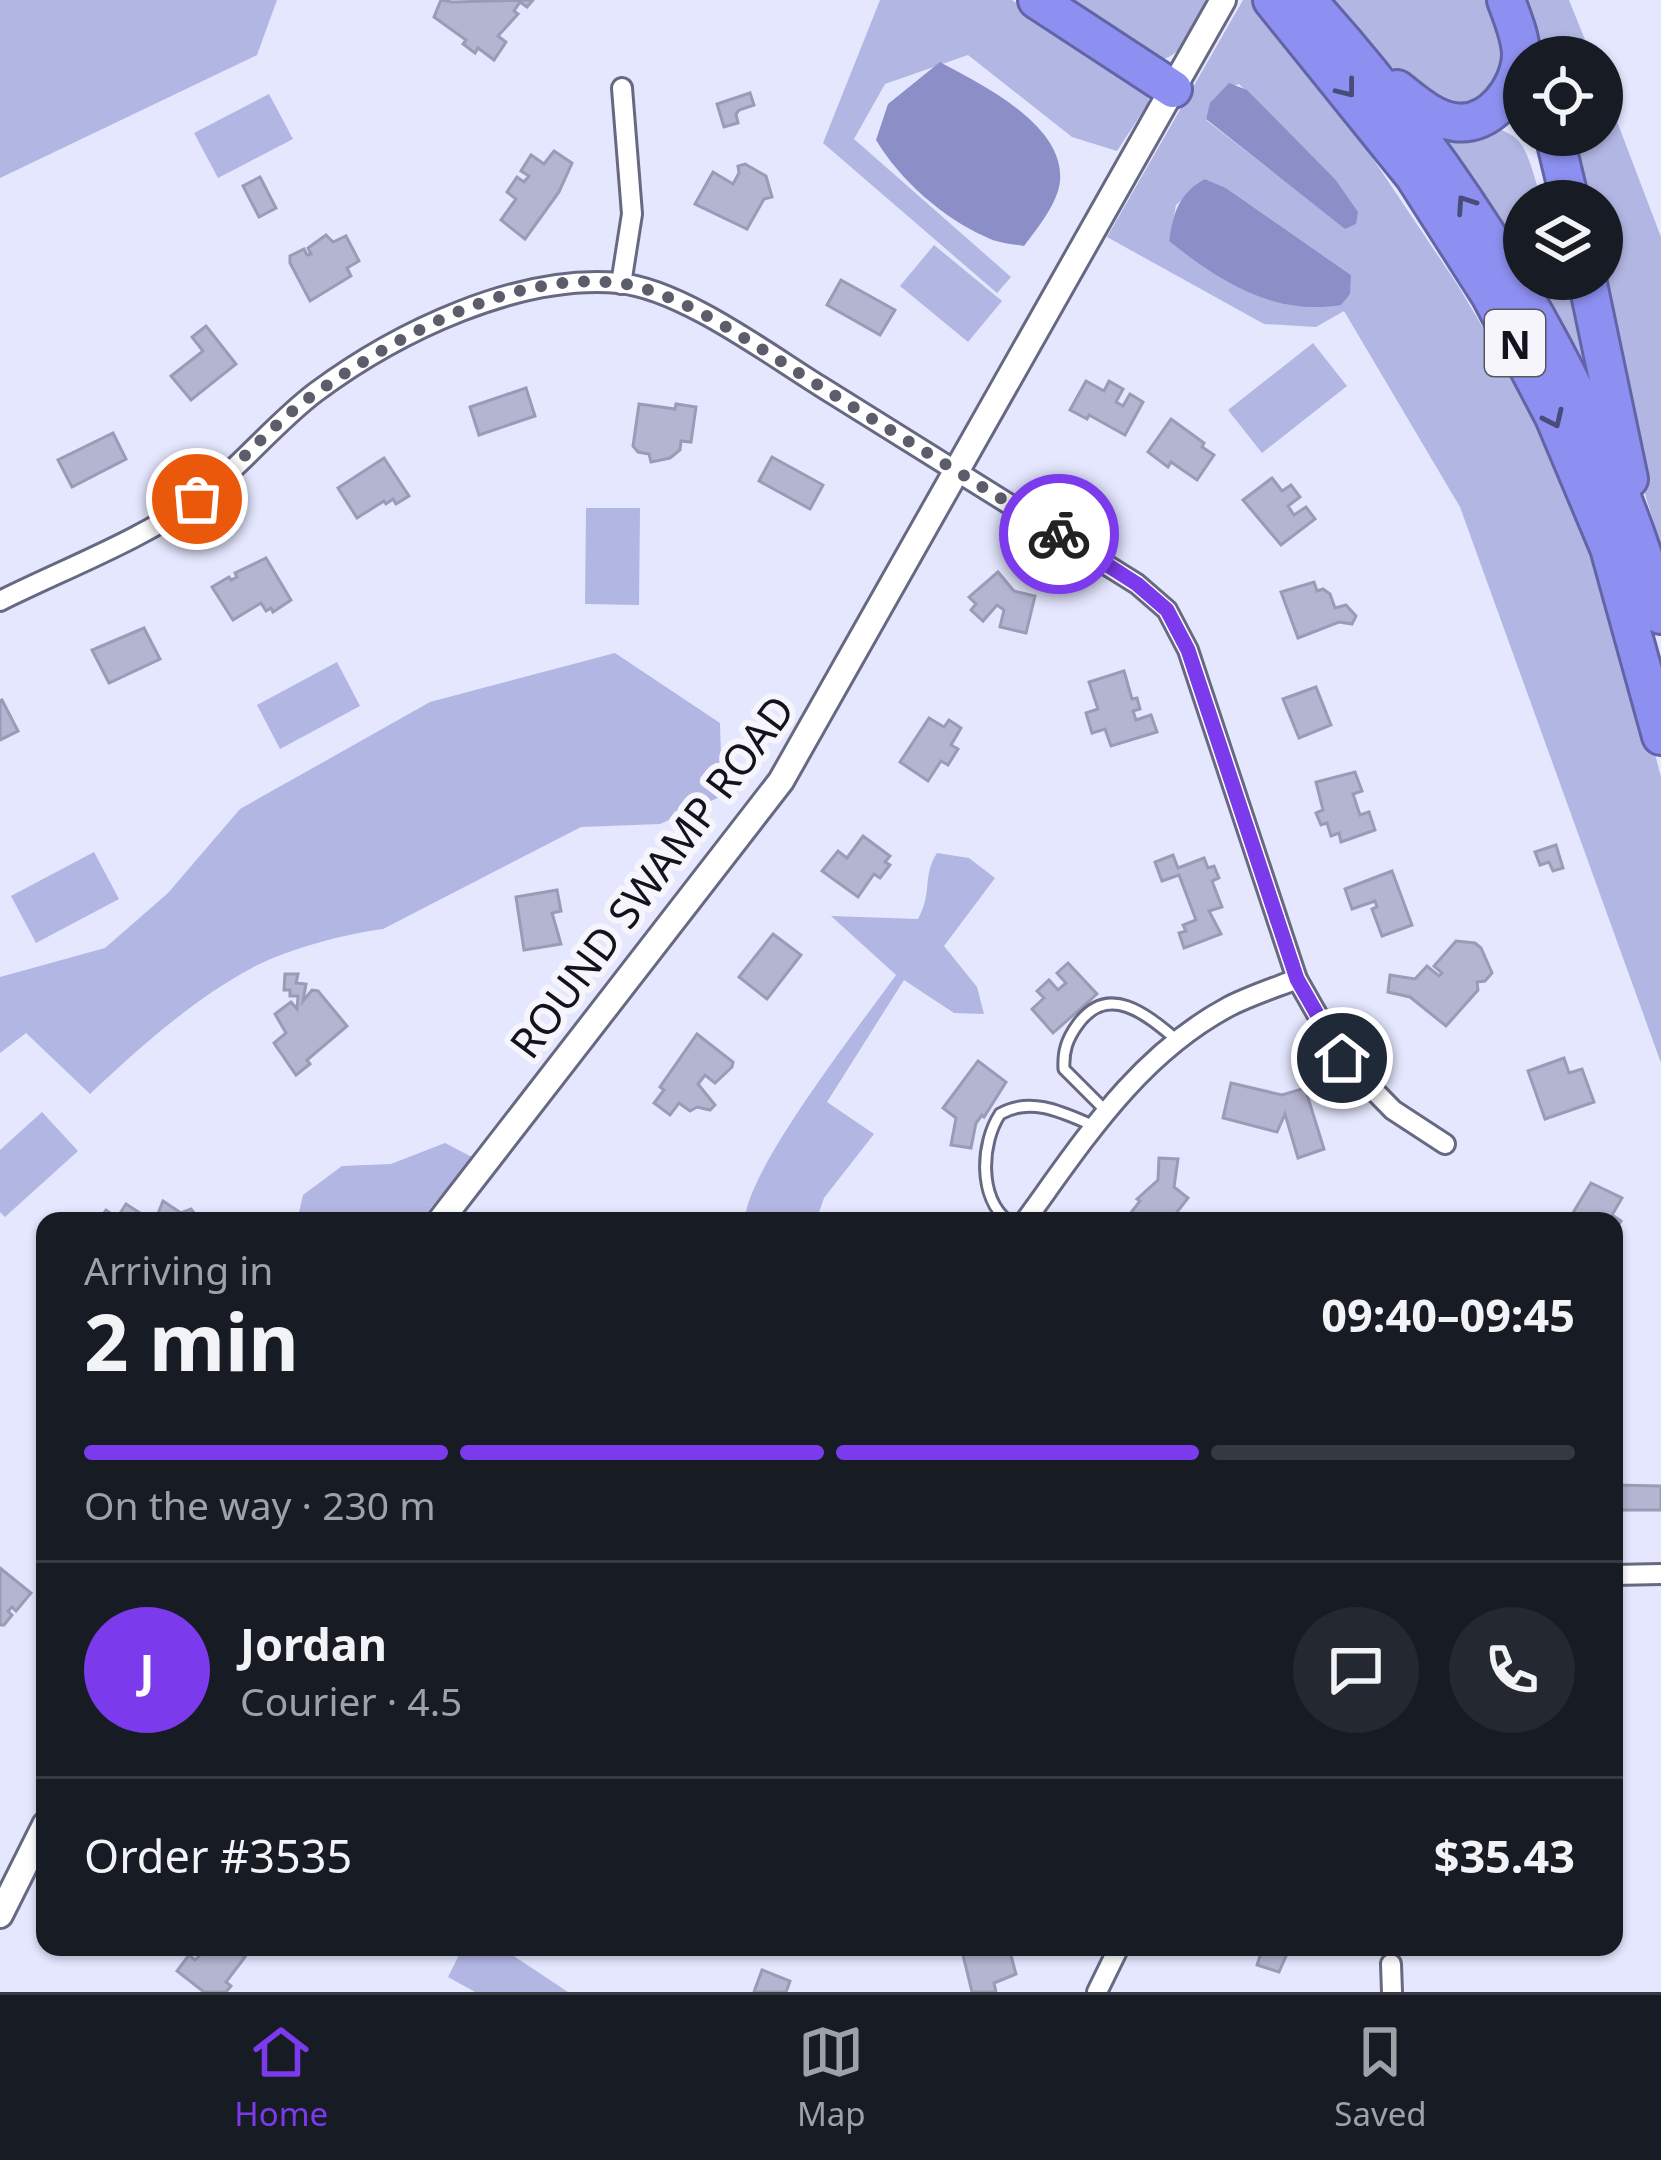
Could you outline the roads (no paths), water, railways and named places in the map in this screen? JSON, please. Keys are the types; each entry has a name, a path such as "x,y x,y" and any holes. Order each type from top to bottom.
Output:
{"highway":[{"path":"1037,0 1173,89"},
{"name":"N","path":"1272,0 1414,176 1500,315 1554,417 1609,548 1661,736"},
{"name":"N","path":"1307,0 1348,45 1471,210 1539,322 1593,432 1649,570 1661,615"},
{"path":"1348,45 1425,111 1456,123 1479,118 1501,106 1521,57 1506,0"},
{"path":"1515,0 1526,36"},
{"path":"1591,300 1649,570"}],"street":[{"name":"ROUND SWAMP ROAD","path":"447,1212 781,782 1223,0"},
{"path":"621,284 632,214 622,88"},
{"path":"0,601 197,499 317,392 464,310 522,290 573,282 645,289 720,324 1137,584 1167,610 1188,650 1297,979 1342,1058 1394,1109 1445,1144"},
{"path":"1031,1212 1119,1092 1177,1040 1229,1006 1297,979"},
{"path":"1623,1575 1661,1574"},
{"path":"0,1915 36,1843"},
{"path":"1096,1992 1114,1956"},
{"path":"1391,1964 1392,1992"}],"lane":[{"path":"1100,1118 1064,1070 1063,1053 1084,1016 1101,1004 1114,1002 1149,1017 1177,1040"},
{"path":"997,1212 989,1192 986,1154 988,1132 1000,1114 1029,1106 1100,1118"}]}
